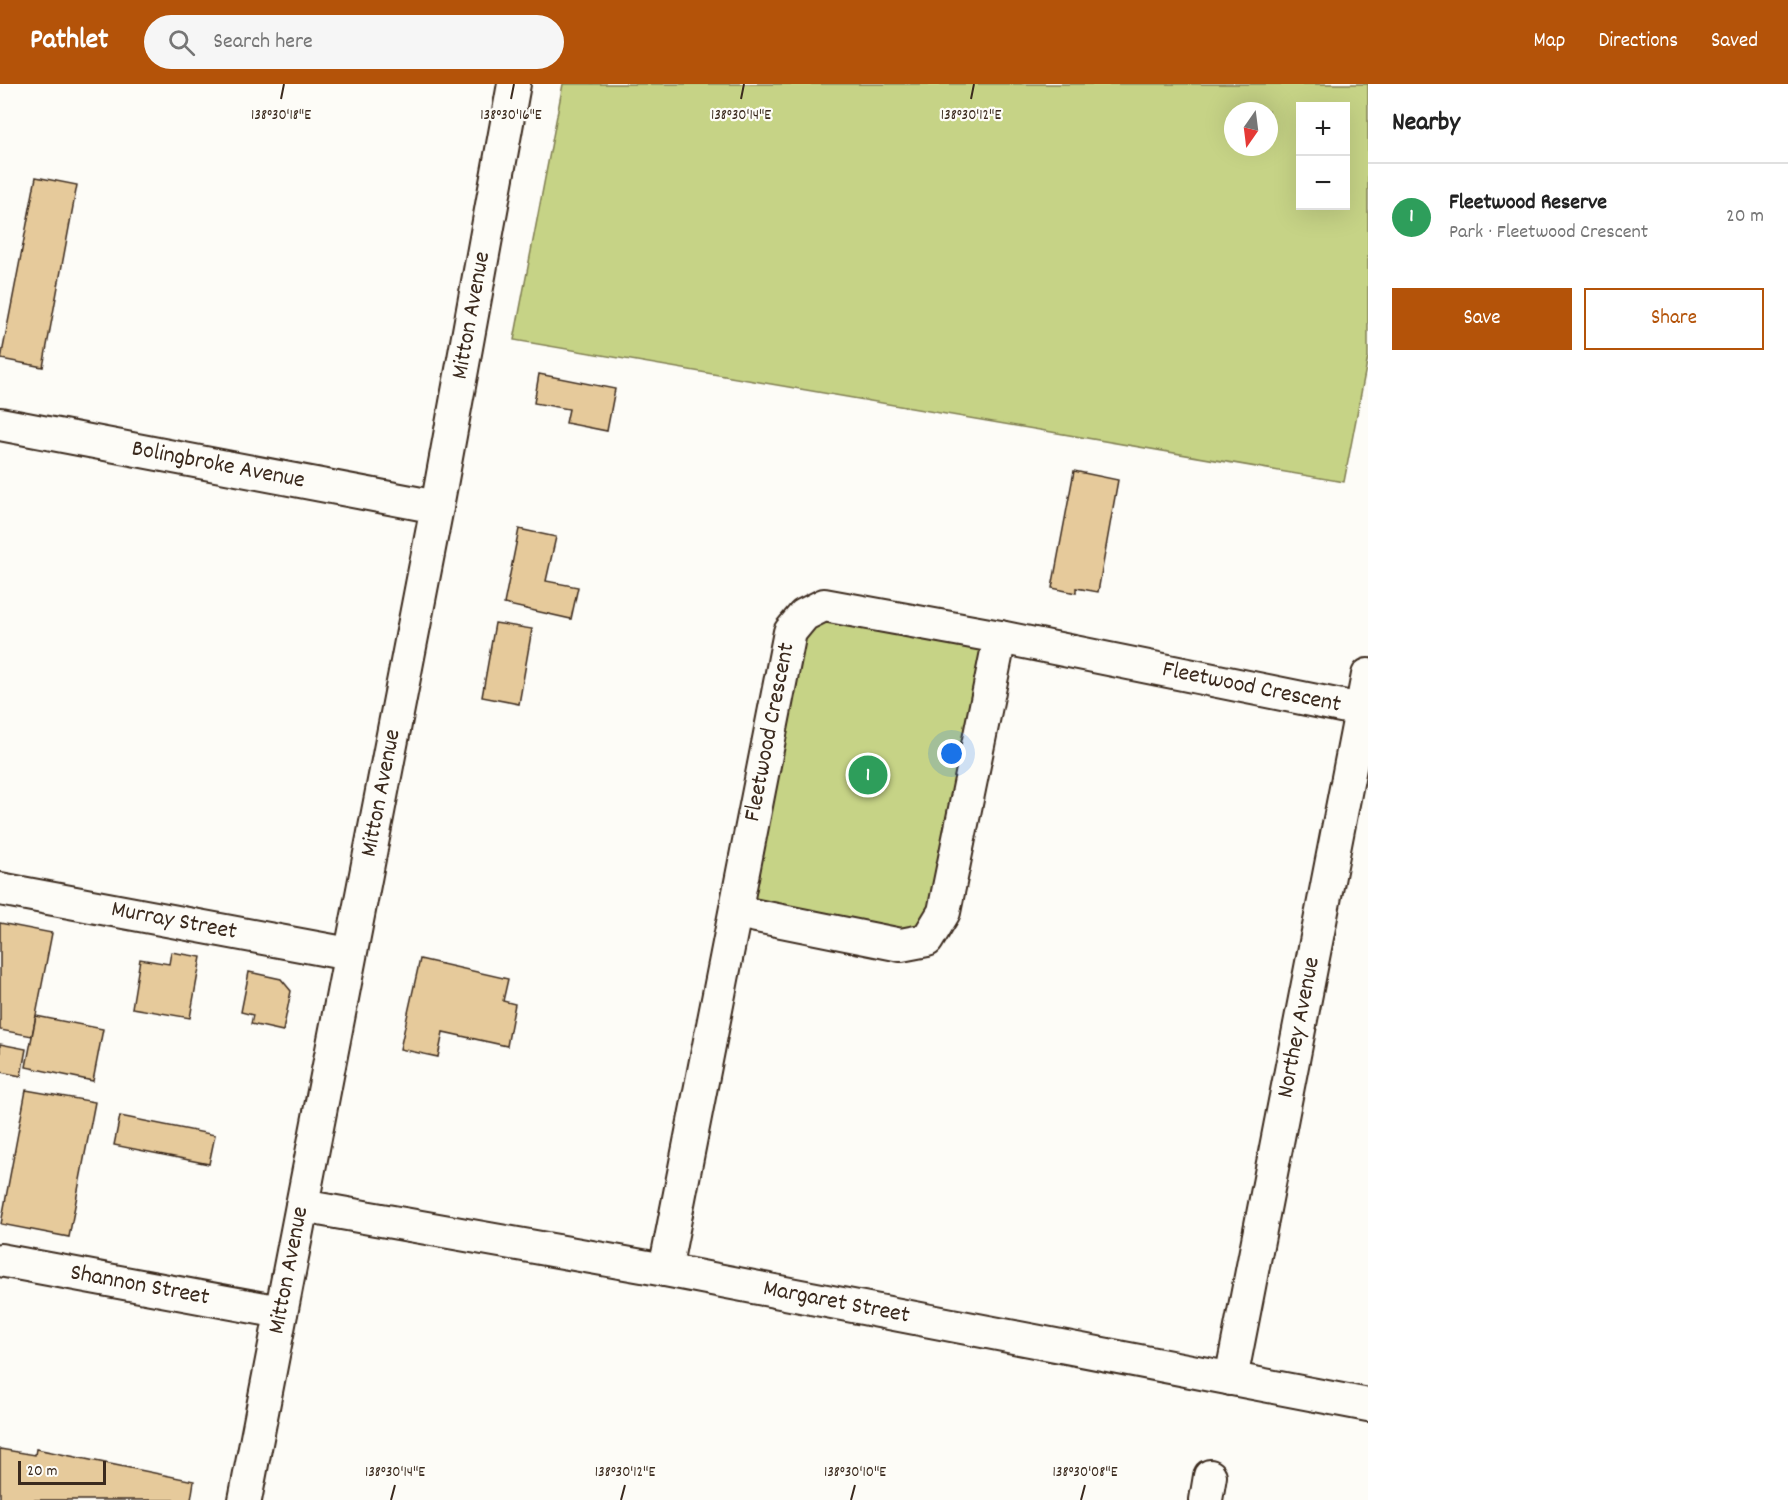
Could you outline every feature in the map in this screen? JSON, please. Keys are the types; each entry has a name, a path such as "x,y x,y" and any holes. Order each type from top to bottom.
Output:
{"street":[{"name":"Mitton Avenue","path":"245,1500 437,507 514,84"},
{"name":"Bolingbroke Avenue","path":"0,424 437,507"},
{"name":"Fleetwood Crescent","path":"665,1270 737,912 790,632 804,615 824,605 1000,637 1361,710"},
{"path":"737,912 901,945 927,940 944,912 1000,637"},
{"name":"Northey Avenue","path":"1231,1379 1368,675"},
{"name":"Murray Street","path":"0,889 350,954"},
{"name":"Margaret Street","path":"302,1206 665,1270 1368,1405"},
{"name":"Shannon Street","path":"0,1260 281,1312"}],"green space":[{"path":"563,84 1368,84 1368,357 1344,482 514,340"},
{"path":"825,618 992,645 923,932 903,935 747,905 798,638"}],"building":[{"path":"36,177 77,185 43,367 1,359"},
{"path":"539,374 615,389 607,431 566,423 569,409 534,403"},
{"path":"1074,471 1118,480 1098,592 1076,588 1076,593 1052,588"},
{"path":"519,529 556,537 546,581 578,587 571,619 504,604"},
{"path":"495,623 532,629 519,704 482,697"},
{"path":"0,923 52,933 32,1036 0,1030"},
{"path":"171,952 201,957 190,1018 132,1008 140,959 169,964"},
{"path":"420,959 508,979 503,1001 515,1004 507,1046 443,1032 438,1057 400,1049"},
{"path":"249,972 281,979 291,991 283,1031 251,1024 253,1015 241,1012"},
{"path":"36,1016 103,1029 93,1081 26,1067"},
{"path":"0,1044 26,1049 21,1076 0,1072"},
{"path":"26,1090 95,1102 69,1237 1,1224"},
{"path":"120,1116 215,1135 209,1164 114,1145"},
{"path":"0,1449 35,1455 36,1449 194,1481 191,1500 0,1500"}],"place":[{"name":"Fleetwood Reserve","path":"868,775"}]}
